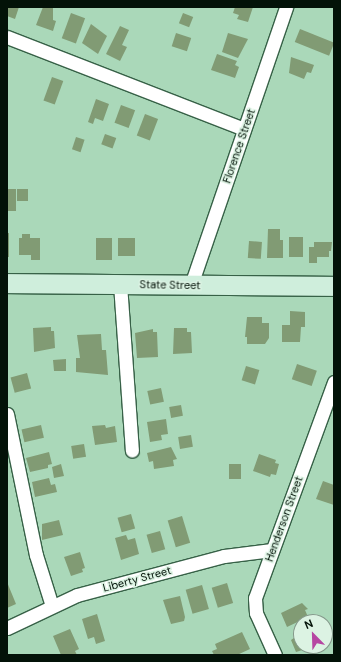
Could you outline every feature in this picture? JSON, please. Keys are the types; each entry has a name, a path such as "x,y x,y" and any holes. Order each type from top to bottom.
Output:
{"main road":[{"name":"State Street","path":"7,283 334,286"}],"street":[{"name":"Florence Street","path":"191,285 286,7"},
{"path":"7,37 244,129"},
{"path":"120,284 132,450"},
{"name":"Henderson Street","path":"275,655 254,605 272,550 334,382"},
{"path":"7,414 36,555 52,606"},
{"name":"Liberty Street","path":"7,628 77,595 224,556 272,550"}],"building":[{"path":"7,7 19,7 15,19 7,16"},
{"path":"43,7 53,8 53,20 56,21 53,31 36,25"},
{"path":"235,7 253,7 248,22 237,19 239,15 233,13"},
{"path":"71,13 85,18 76,44 62,38"},
{"path":"183,13 193,17 189,27 179,23"},
{"path":"91,24 107,36 98,54 82,43"},
{"path":"120,26 129,30 122,45 127,47 120,61 106,54"},
{"path":"300,29 334,43 329,56 295,42"},
{"path":"176,33 191,38 187,51 172,46"},
{"path":"228,33 248,39 238,58 222,52"},
{"path":"217,54 237,61 235,65 239,67 235,78 211,70"},
{"path":"291,57 314,65 311,73 307,72 304,79 289,73"},
{"path":"52,77 63,81 55,105 43,100"},
{"path":"96,99 109,104 103,121 95,118 93,124 88,122"},
{"path":"121,105 135,110 129,128 115,123"},
{"path":"145,114 158,119 150,140 137,135"},
{"path":"105,134 116,138 113,148 101,144"},
{"path":"76,137 85,140 81,152 72,149"},
{"path":"7,189 16,189 16,211 7,211"},
{"path":"17,189 28,189 28,201 17,201"},
{"path":"268,229 280,229 280,240 283,240 283,258 267,258"},
{"path":"7,233 9,233 9,257 7,257"},
{"path":"22,234 30,234 30,238 40,238 40,260 31,260 31,255 19,255 19,238 22,238"},
{"path":"289,237 303,237 303,257 289,257"},
{"path":"96,238 112,238 112,260 96,260"},
{"path":"118,238 135,238 135,256 118,256"},
{"path":"249,241 262,242 261,259 248,258"},
{"path":"314,242 332,242 331,251 329,251 329,257 317,257 317,263 309,263 309,247 314,247"},
{"path":"290,311 305,312 305,327 301,327 300,342 282,342 282,325 290,325"},
{"path":"247,317 262,317 262,323 269,323 269,338 265,344 247,344 247,337 245,337"},
{"path":"51,327 51,331 54,331 55,348 34,352 33,328"},
{"path":"174,328 187,328 187,332 191,332 192,353 173,354"},
{"path":"153,329 153,332 157,332 158,357 137,358 135,333"},
{"path":"101,334 102,350 106,350 108,375 76,372 76,358 80,358 77,335"},
{"path":"66,359 66,371 54,371 53,360"},
{"path":"297,364 317,371 312,386 292,379"},
{"path":"246,366 259,370 255,384 242,380"},
{"path":"27,373 31,388 15,393 11,377"},
{"path":"161,388 164,402 150,405 147,391"},
{"path":"181,405 183,416 171,418 169,407"},
{"path":"166,419 168,434 161,435 162,440 150,442 147,422"},
{"path":"41,425 44,438 24,442 22,429"},
{"path":"105,425 106,428 115,426 117,442 95,445 92,426"},
{"path":"191,435 193,447 180,449 178,437"},
{"path":"84,444 86,457 73,459 71,446"},
{"path":"171,447 177,459 173,460 174,466 154,469 153,461 149,462 147,453"},
{"path":"49,452 52,464 48,465 48,468 30,472 26,458"},
{"path":"259,454 276,460 275,463 279,464 276,475 271,474 270,477 253,471"},
{"path":"61,464 64,476 54,478 52,467"},
{"path":"229,464 241,464 241,479 229,479"},
{"path":"49,478 51,485 55,484 57,492 35,497 32,482"},
{"path":"323,481 334,485 334,505 316,499"},
{"path":"131,514 135,528 122,532 118,518"},
{"path":"182,516 190,543 176,547 168,520"},
{"path":"59,520 63,535 42,540 42,524"},
{"path":"160,531 165,549 152,553 147,535"},
{"path":"126,535 128,540 135,538 139,554 121,560 115,538"},
{"path":"80,552 85,568 82,569 83,572 71,576 64,557"},
{"path":"7,582 16,604 7,608"},
{"path":"227,583 233,603 218,608 212,588"},
{"path":"202,585 209,609 193,614 186,590"},
{"path":"180,596 185,617 184,621 171,624 163,600"},
{"path":"302,603 308,609 305,610 307,614 293,614 293,624 287,627 281,613"},
{"path":"97,614 105,641 96,644 94,637 88,639 82,619"},
{"path":"70,629 79,649 75,651 77,655 61,655 53,636"},
{"path":"242,632 250,649 237,655 214,655 212,651 217,649 215,644"}]}
